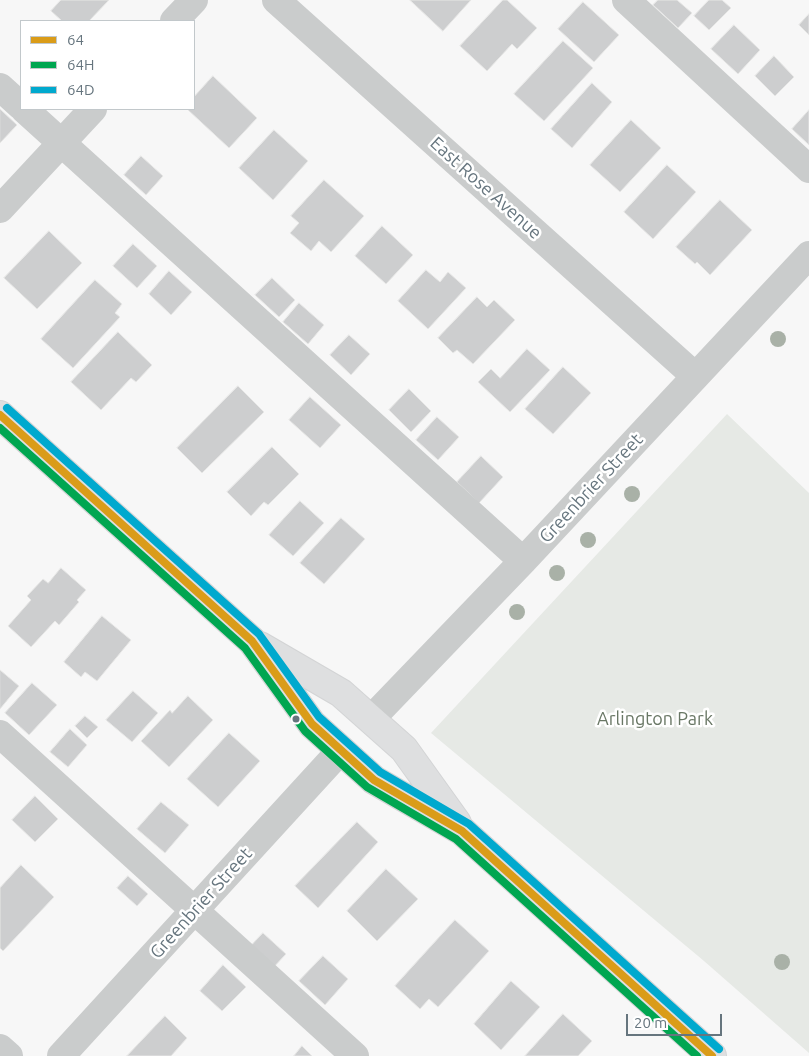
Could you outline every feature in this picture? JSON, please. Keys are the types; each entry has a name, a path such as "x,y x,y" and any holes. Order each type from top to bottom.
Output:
{"main road":[{"path":"0,415 252,641 341,693 371,719 404,749 462,831"},
{"path":"252,641 312,724 374,780 462,831 712,1056"}],"street":[{"path":"175,20 194,0"},
{"name":"East Rose Avenue","path":"276,0 695,376"},
{"path":"626,0 809,169"},
{"path":"0,87 20,105"},
{"path":"25,110 524,561"},
{"path":"0,209 92,110"},
{"name":"Greenbrier Street","path":"371,719 524,561 809,255"},
{"path":"0,734 355,1056"},
{"name":"Greenbrier Street","path":"61,1056 341,750"},
{"path":"0,1048 9,1056"}],"green space":[{"name":"Arlington Park","path":"727,414 809,493 809,1053 704,961 431,733"}],"building":[{"path":"61,0 109,0 90,20 61,20 51,11"},
{"path":"410,0 471,0 443,31"},
{"path":"503,0 507,0 537,28 517,49 512,44 487,71 460,46"},
{"path":"658,0 677,0 692,13 678,28 653,5"},
{"path":"709,0 722,0 731,8 709,30 694,16"},
{"path":"583,2 619,35 594,62 558,29"},
{"path":"809,14 809,35 799,25"},
{"path":"734,25 760,50 738,74 711,49"},
{"path":"563,41 593,68 544,121 514,94"},
{"path":"774,56 794,77 775,96 755,76"},
{"path":"213,76 257,118 229,148 188,110 195,110 195,96"},
{"path":"592,83 612,102 572,148 551,129"},
{"path":"0,109 17,125 0,143"},
{"path":"809,110 809,145 792,129"},
{"path":"631,120 661,148 620,192 590,165"},
{"path":"274,130 308,161 273,200 239,168"},
{"path":"141,156 163,176 146,195 124,175"},
{"path":"667,165 696,192 653,239 624,212"},
{"path":"324,180 364,216 331,252 319,241 311,251 290,233 299,223 291,216"},
{"path":"720,200 752,230 710,275 697,262 695,264 676,247"},
{"path":"382,226 413,255 386,284 355,256"},
{"path":"49,231 82,263 37,309 4,278"},
{"path":"133,244 157,266 137,288 113,266"},
{"path":"426,270 440,282 448,272 466,288 428,329 398,301"},
{"path":"169,271 192,292 171,315 149,294"},
{"path":"272,278 295,300 279,317 255,295"},
{"path":"95,280 122,304 115,313 120,317 73,368 41,339"},
{"path":"477,297 487,307 494,300 515,320 473,364 457,350 453,353 438,338"},
{"path":"299,303 324,325 308,344 283,322"},
{"path":"118,332 152,365 136,382 131,378 101,410 71,382"},
{"path":"349,335 370,354 351,375 330,355"},
{"path":"527,349 550,370 510,412 478,382 491,369 500,378"},
{"path":"563,367 591,393 553,434 525,409"},
{"path":"238,386 264,412 202,473 177,448"},
{"path":"409,389 431,411 411,432 389,410"},
{"path":"310,397 341,425 320,448 289,420"},
{"path":"437,417 459,437 438,460 416,440"},
{"path":"272,447 299,474 268,505 264,502 251,516 227,492"},
{"path":"481,456 503,477 479,503 457,482"},
{"path":"300,501 324,523 293,556 269,535"},
{"path":"341,518 365,539 324,584 300,563"},
{"path":"61,568 86,590 77,600 79,602 59,625 55,621 31,647 8,626 31,600 27,596 43,579 48,583"},
{"path":"102,616 131,640 97,681 85,672 81,677 64,662"},
{"path":"0,670 19,686 0,709"},
{"path":"32,683 57,705 29,735 5,713"},
{"path":"133,691 158,713 132,742 106,720"},
{"path":"188,696 213,720 169,767 141,741 170,710 172,713"},
{"path":"85,716 98,727 87,738 75,726"},
{"path":"70,729 87,745 68,767 50,752"},
{"path":"229,733 260,761 218,807 187,779"},
{"path":"35,796 58,819 35,842 12,820"},
{"path":"161,802 189,825 165,853 137,829"},
{"path":"357,822 378,842 318,908 295,886"},
{"path":"21,865 54,897 3,951 0,948 0,888"},
{"path":"386,869 418,899 377,941 347,911"},
{"path":"128,876 148,894 137,906 117,888"},
{"path":"455,920 489,951 438,1007 429,999 420,1009 395,986"},
{"path":"263,933 286,954 272,969 249,948"},
{"path":"323,956 348,979 325,1005 299,981"},
{"path":"223,965 246,987 222,1011 200,991"},
{"path":"511,981 540,1007 501,1050 474,1024"},
{"path":"563,1014 592,1041 578,1056 525,1056"},
{"path":"165,1016 187,1038 171,1056 127,1056"},
{"path":"302,1046 312,1056 294,1056"}],"transit line":[{"name":"64D","path":"7,408 259,634 319,717 380,772 469,824 719,1049"},
{"name":"64","path":"0,415 252,641 312,724 374,780 462,831 712,1056"},
{"name":"64H","path":"0,428 245,648 305,731 367,787 456,839 697,1056"}]}
